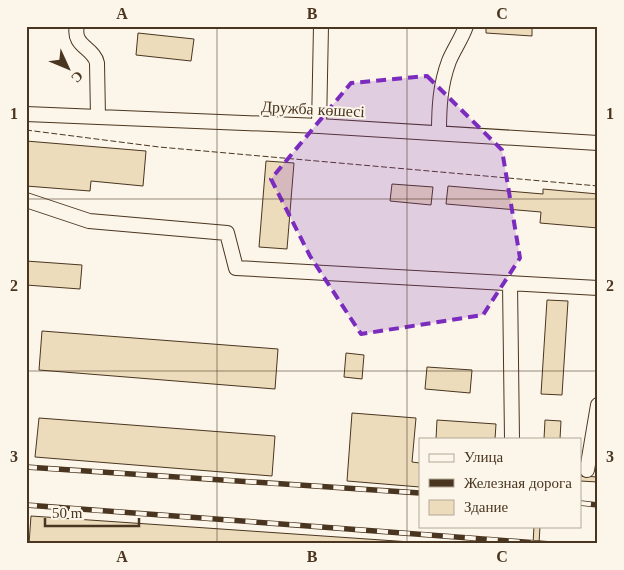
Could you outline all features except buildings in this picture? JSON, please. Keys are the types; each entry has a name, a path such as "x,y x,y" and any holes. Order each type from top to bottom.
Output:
{"street":[{"path":"77,26 78,41 96,58 98,117"},
{"path":"319,126 321,26"},
{"path":"439,133 439,99 444,77 466,26"},
{"name":"Дружба көшесі","path":"26,114 319,126 598,143"},
{"path":"26,200 89,221 227,233 236,268 598,288"},
{"path":"510,283 512,438"},
{"path":"587,470 598,405"}],"highlighted area":[{"path":"427,76 502,150 520,258 483,315 361,334 310,256 271,179 351,83"}],"railway":[{"path":"26,467 419,493"},
{"path":"582,503 598,505"},
{"path":"26,505 551,544"}],"fence":[{"path":"26,130 159,147 598,186"}]}
